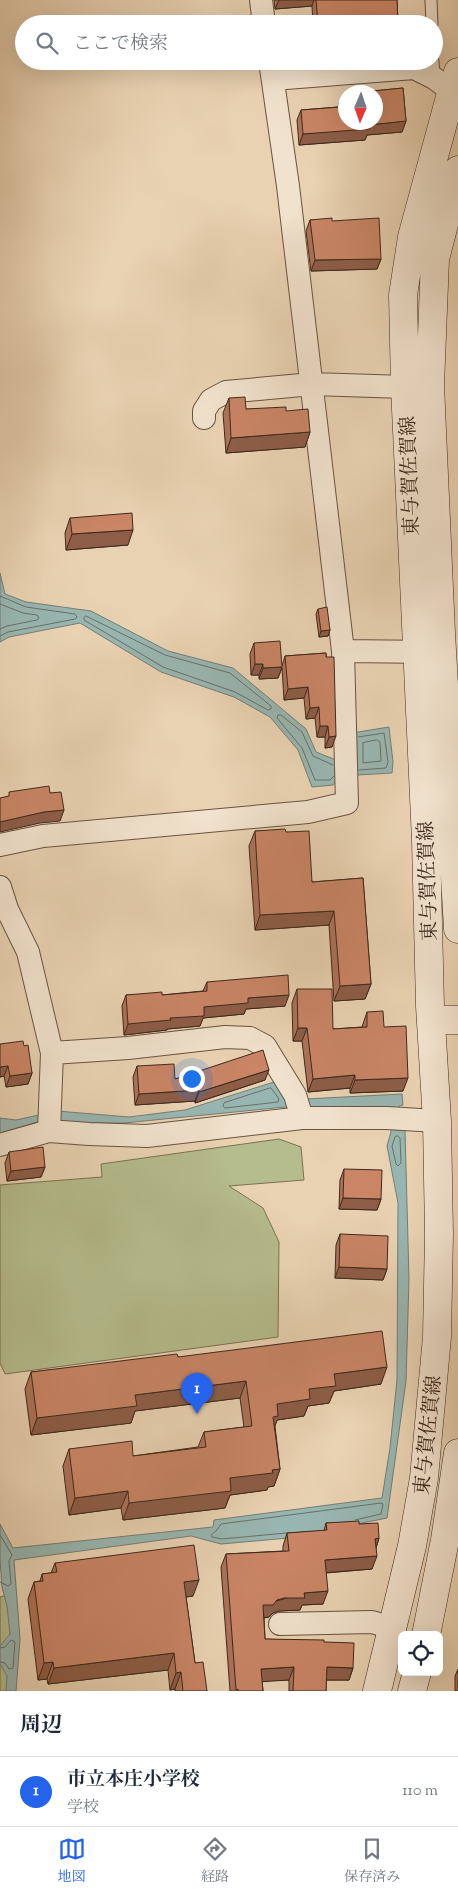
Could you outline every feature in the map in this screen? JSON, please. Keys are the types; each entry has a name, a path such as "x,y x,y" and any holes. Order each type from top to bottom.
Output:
{"main road":[{"name":"東与賀佐賀線","path":"447,79 412,237 404,296 406,387 430,652 451,686 458,929"},
{"name":"東与賀佐賀線","path":"377,1691 412,1546 424,1478 437,1337 439,1234 437,1121 445,1020 426,840 418,686 430,652 430,385 434,259 458,170"},
{"name":"東与賀佐賀線","path":"427,1631 456,1483 458,1453"},
{"path":"412,1691 416,1676"}],"street":[{"path":"261,0 263,15"},
{"path":"0,845 44,836 308,812 347,803 343,650 312,384 272,70"},
{"path":"420,70 447,79"},
{"path":"204,418 204,411 211,400 226,392 312,384 406,387"},
{"path":"343,650 430,652"},
{"path":"418,686 451,686"},
{"path":"0,886 7,909 28,952 52,1054 49,1122"},
{"path":"52,1054 225,1037 250,1038 265,1046 299,1108"},
{"path":"0,1145 49,1122 89,1134 147,1136 299,1108 396,1119 437,1121"},
{"path":"424,1478 456,1483"},
{"path":"280,1624 372,1622 392,1628"}],"lane":[{"path":"431,0 432,15"}],"green space":[{"path":"279,1139 301,1147 304,1180 229,1186 263,1208 279,1242 278,1337 5,1374 0,1363 0,1185 102,1177 101,1164"},
{"path":"11,1594 12,1691 0,1691 0,1597"}],"water":[{"path":"0,573 5,594 26,602 91,611 168,651 233,668 306,729 316,752 336,760 352,733 389,727 393,762 392,773 340,776 333,785 312,787 298,750 270,717 234,697 161,672 80,623 9,637 0,642"},
{"path":"274,1082 286,1100 402,1094 403,1105 399,1106 401,1130 405,1130 409,1279 406,1381 387,1518 289,1538 221,1544 191,1536 14,1560 20,1639 16,1691 6,1691 7,1676 0,1664 0,1646 10,1634 7,1606 2,1587 0,1524 13,1548 213,1527 214,1520 382,1498 390,1448 397,1380 398,1203 387,1146 391,1132 389,1107 285,1107 124,1123 40,1121 0,1133 0,1118 16,1120 57,1111 129,1117 185,1110"}],"building":[{"path":"316,0 397,0 398,15 317,15"},
{"path":"403,88 406,121 383,123 383,90"},
{"path":"338,107 338,130 356,130 303,134 301,110"},
{"path":"332,218 332,221 379,218 381,259 315,260 310,220"},
{"path":"245,397 246,409 286,407 286,411 308,409 310,432 231,438 229,398"},
{"path":"132,513 133,530 72,534 70,518"},
{"path":"327,607 330,630 321,631 318,609"},
{"path":"280,641 282,667 263,668 263,664 255,664 254,643"},
{"path":"326,653 326,657 334,657 336,736 329,737 328,726 320,726 319,707 310,708 308,687 288,689 285,656"},
{"path":"49,786 50,793 61,792 64,810 44,812 0,822 0,798 9,796 9,792"},
{"path":"285,829 286,832 309,831 312,882 363,878 371,984 340,986 334,911 260,915 255,831"},
{"path":"288,975 289,995 248,998 248,1003 204,1007 204,1016 170,1018 171,1020 128,1024 126,995 162,992 162,995 207,991 207,982"},
{"path":"297,989 332,989 333,1029 367,1027 367,1012 383,1011 384,1027 406,1026 408,1078 355,1080 355,1075 313,1079 307,1028 298,1028"},
{"path":"23,1041 24,1046 28,1045 32,1073 10,1076 8,1066 0,1067 0,1044"},
{"path":"263,1050 269,1070 199,1092 199,1090 139,1094 137,1066 174,1064 175,1079"},
{"path":"43,1147 45,1167 11,1171 9,1152"},
{"path":"344,1169 382,1170 381,1199 343,1198"},
{"path":"340,1234 388,1236 387,1269 339,1267"},
{"path":"382,1331 387,1367 334,1374 336,1386 309,1389 310,1399 277,1404 278,1416 273,1417 280,1469 272,1470 273,1473 230,1478 231,1491 129,1503 128,1491 75,1498 69,1449 132,1441 133,1456 206,1447 204,1432 252,1426 246,1381 135,1395 137,1406 37,1418 31,1372 177,1354 178,1357"},
{"path":"359,1521 359,1524 378,1523 379,1538 375,1539 377,1556 325,1560 328,1591 304,1593 305,1598 284,1598 277,1600 273,1605 263,1605 265,1639 324,1640 324,1642 354,1643 353,1668 327,1667 326,1691 293,1691 294,1667 261,1669 263,1691 236,1690 226,1554 289,1551 287,1533 327,1530 326,1523"},
{"path":"194,1545 199,1580 184,1582 195,1663 203,1662 207,1691 183,1691 181,1672 176,1673 174,1653 54,1668 53,1662 44,1663 34,1582 43,1581 42,1574 57,1572 55,1563"}],"place":[{"name":"市立本庄小学校","path":"197,1414"}]}
